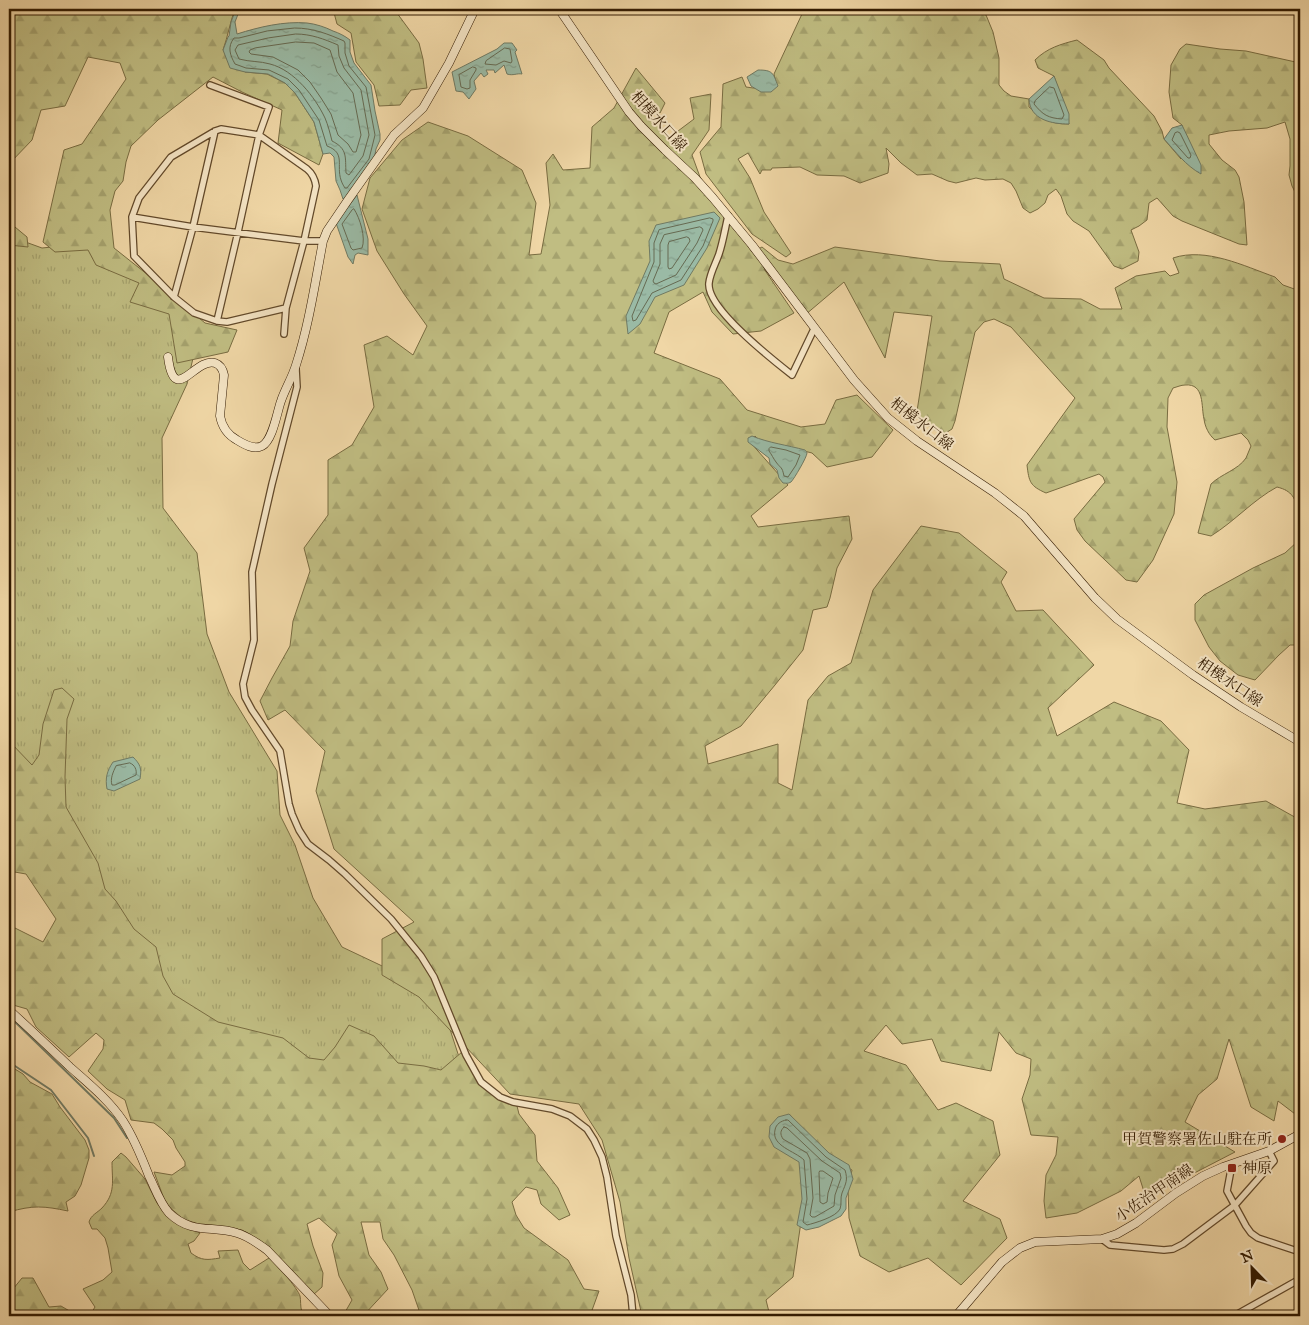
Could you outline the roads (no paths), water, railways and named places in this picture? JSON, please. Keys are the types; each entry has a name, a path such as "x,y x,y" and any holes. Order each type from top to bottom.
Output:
{"main road":[{"path":"168,357 170,371 178,379 186,377 207,363 219,365 224,375 220,412 223,426 236,440 246,445 256,448 264,445 272,433 281,400 296,367 307,326 323,241 327,231 394,135 423,108 449,63 475,9"},
{"name":"相模水口線","path":"558,9 629,112 695,178 728,216 854,380 888,418 917,442 995,493 1024,516 1095,598 1117,619 1194,675 1300,742"},
{"path":"9,1010 93,1087 114,1109 133,1137 155,1190 169,1213 189,1225 201,1229 227,1230 248,1237 266,1250 330,1316"},
{"name":"小佐治甲南線","path":"956,1316 1002,1262 1020,1248 1035,1242 1102,1240 1136,1223 1176,1193 1203,1176 1269,1151 1300,1134"}],"street":[{"path":"210,85 269,107 259,135 217,321"},
{"path":"284,334 286,308 316,186 314,179 307,169 259,135 222,129 215,131 171,157 139,198 132,217 134,256 174,298 194,313 217,321 227,322 286,308"},
{"path":"174,298 193,227 215,131"},
{"path":"728,216 722,244 708,284 716,304 759,348 792,375 814,329"},
{"path":"132,217 304,241 323,241"},
{"path":"296,367 297,387 252,572 254,640 243,684 245,697 280,751 289,804 299,830 308,844 340,870 391,919 421,956 434,977 466,1055 481,1082 500,1096 514,1102 552,1109 570,1116 586,1128 594,1140 602,1157 607,1176 616,1236 631,1295 633,1316"},
{"path":"1102,1240 1110,1245 1164,1250 1173,1249 1183,1244 1235,1206 1274,1161 1269,1151"},
{"path":"1229,1165 1231,1170 1227,1191 1251,1233 1258,1238 1300,1252"},
{"path":"1234,1316 1300,1279"}],"water":[{"path":"236,9 240,9 235,22 237,34 272,25 307,23 327,28 350,40 350,52 354,63 371,85 380,140 374,160 347,199 343,199 336,181 334,157 330,153 323,154 314,122 295,93 285,83 268,74 245,72 230,68 223,50"},
{"path":"504,43 512,43 517,50 515,52 522,74 507,74 504,65 495,73 494,70 486,70 488,74 484,77 481,73 474,81 476,89 469,99 463,92 456,91 452,72 497,49"},
{"path":"758,70 772,73 778,86 771,92 761,92 751,86 747,77"},
{"path":"1054,76 1069,114 1069,124 1049,122 1033,112 1030,106 1029,99"},
{"path":"1182,125 1201,165 1201,174 1185,162 1164,139 1172,128"},
{"path":"357,195 368,239 368,255 358,253 355,255 353,264 348,257 336,223"},
{"path":"714,212 720,218 707,248 684,285 655,297 640,324 628,334 626,316 650,261 649,241 656,225"},
{"path":"752,436 806,451 805,459 791,482 783,483 779,478 777,470 770,464 769,458 748,442 748,438"},
{"path":"133,757 140,766 140,779 114,791 107,789 107,775 113,762"},
{"path":"789,1114 829,1153 849,1165 853,1179 846,1198 846,1209 841,1216 819,1227 806,1230 797,1225 802,1199 799,1162 774,1147 769,1137 770,1126 778,1117"}],"waterway":[{"path":"9,1016 114,1118 127,1138"},
{"path":"9,1062 51,1090 88,1138 94,1156"}],"place":[{"name":"甲賀警察署佐山駐在所","path":"1282,1139"},
{"name":"神原","path":"1232,1168"}]}
